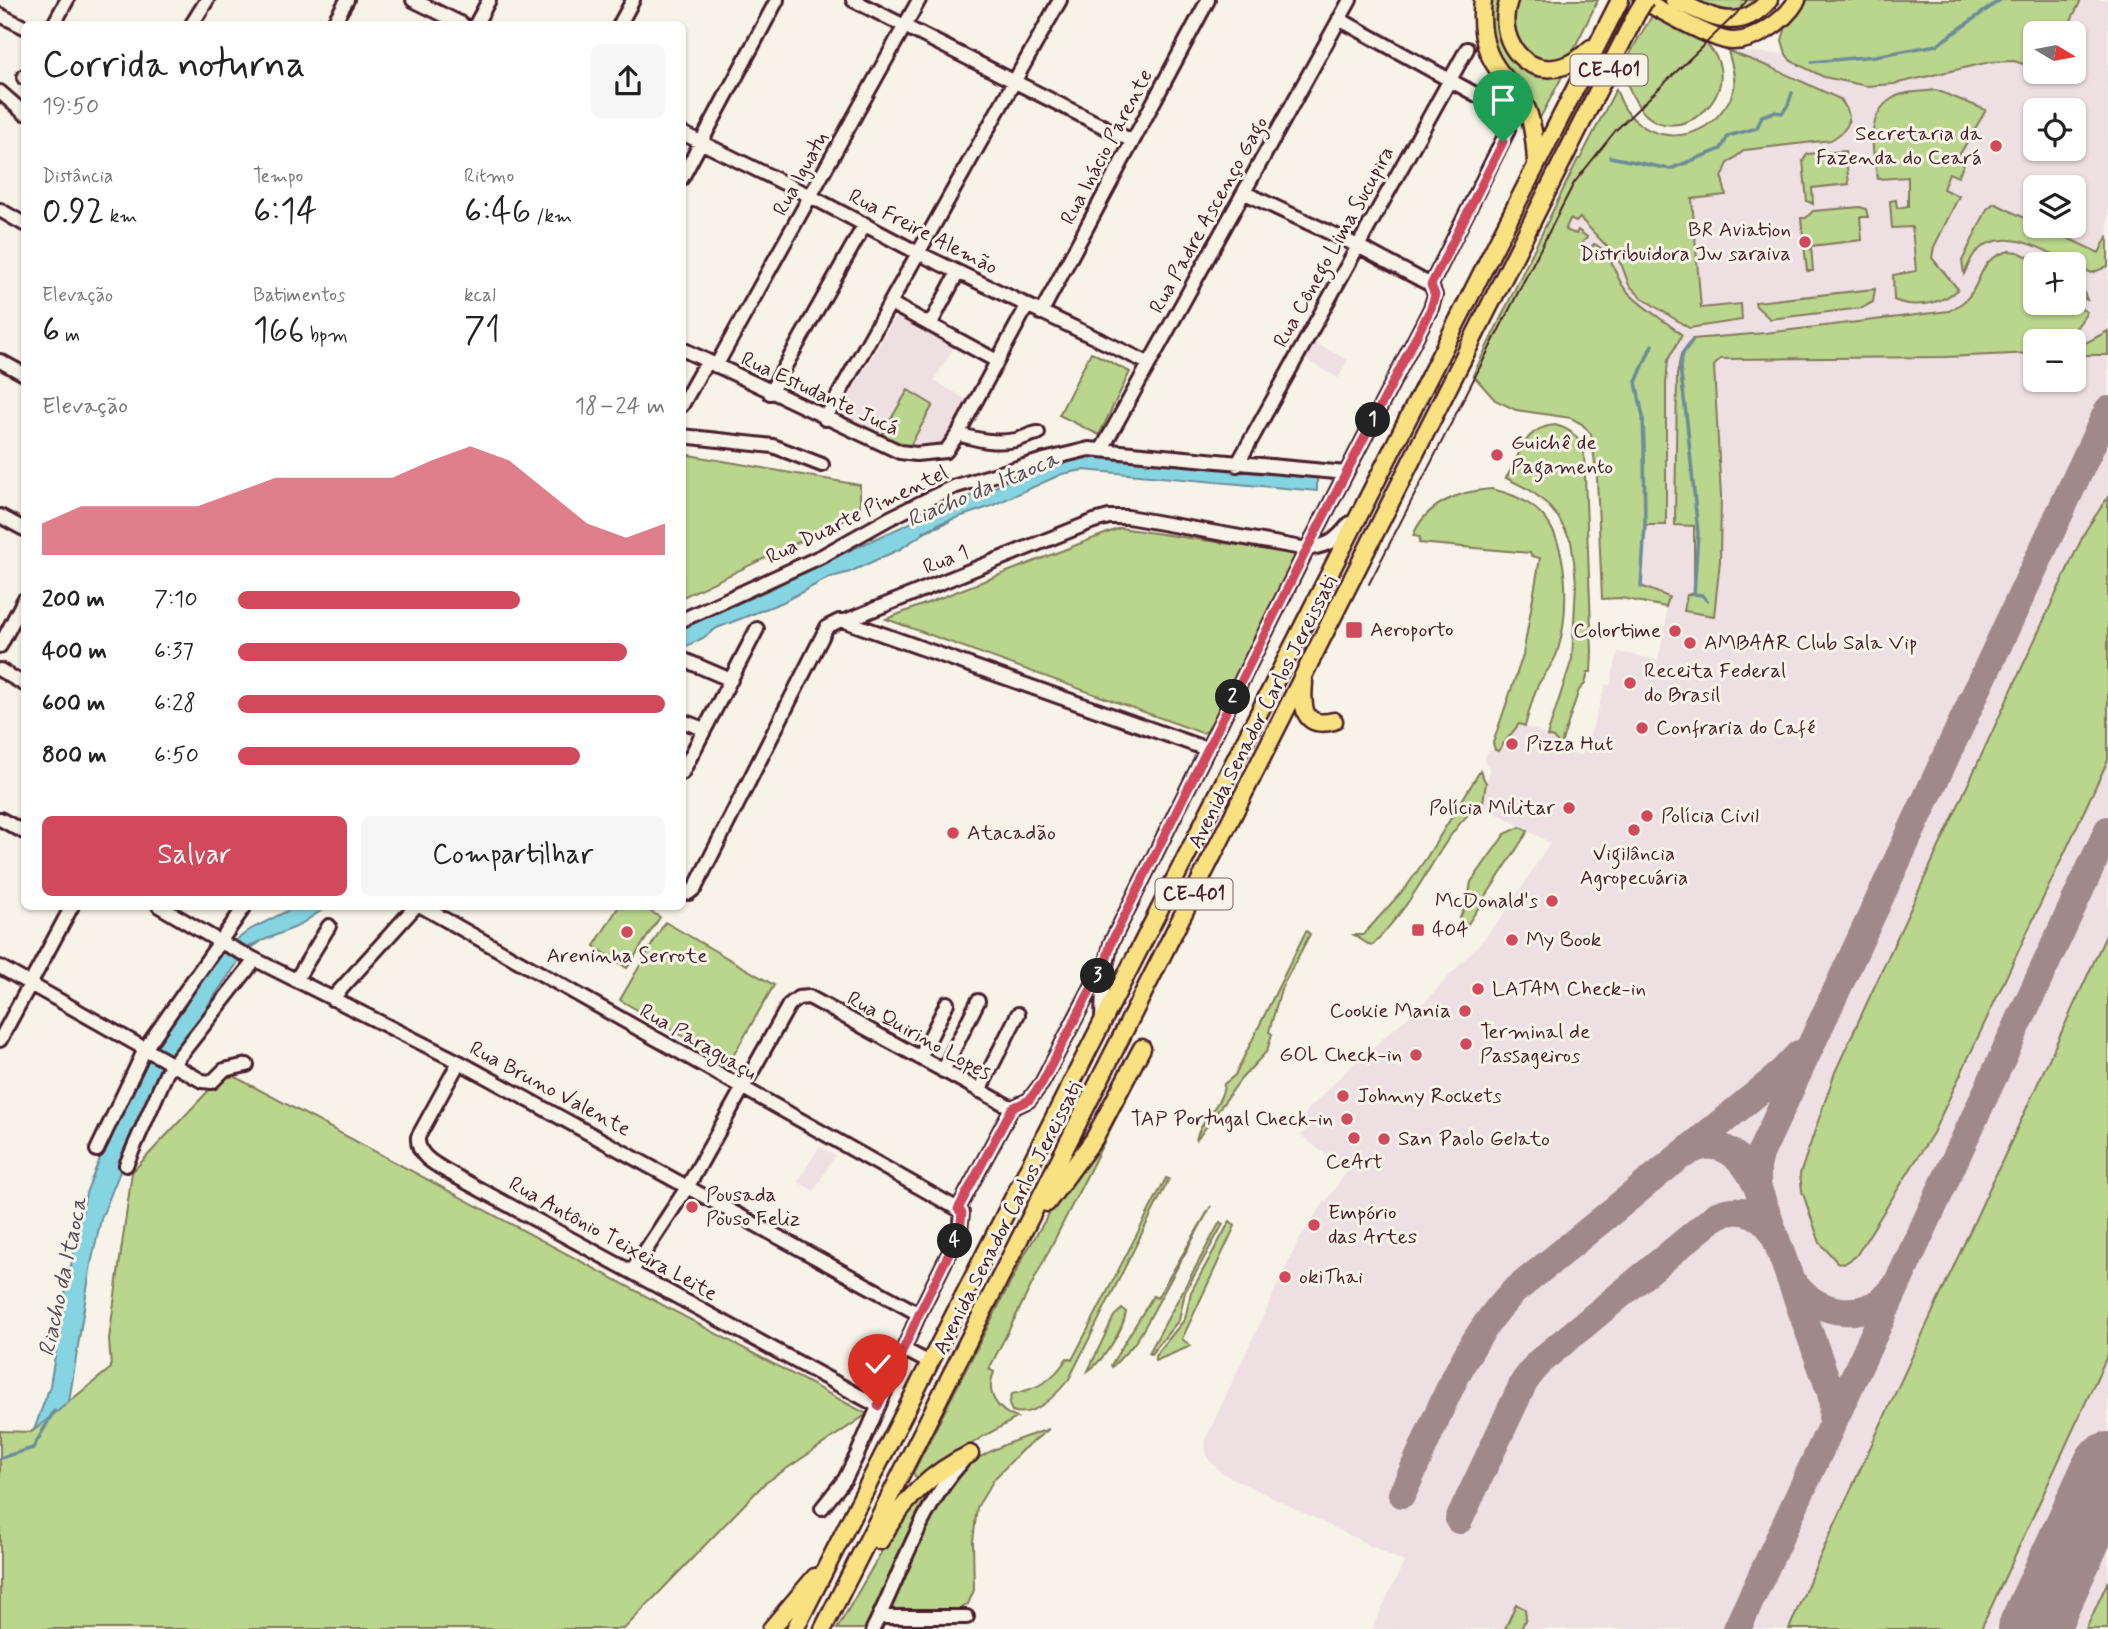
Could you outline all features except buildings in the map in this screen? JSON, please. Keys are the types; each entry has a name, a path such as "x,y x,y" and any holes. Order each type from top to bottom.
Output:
{"main road":[{"path":"1483,0 1484,39 1496,68 1526,106 1533,134 1536,164"},
{"path":"1509,0 1504,21 1506,36 1522,58 1535,66 1562,67 1576,62 1598,42"},
{"path":"1674,0 1723,21 1746,18 1769,0"},
{"path":"1641,4 1726,40 1742,40 1762,32 1781,19 1797,0"},
{"name":"Avenida Senador Carlos Jereissati","path":"795,1629 1619,2"},
{"name":"Avenida Senador Carlos Jereissati","path":"824,1629 1565,160 1641,4"},
{"path":"1305,675 1303,703 1306,714 1316,721 1334,721"},
{"path":"1021,1239 1094,1139 1142,1048"},
{"path":"835,1606 855,1575 870,1558 894,1515 906,1500 928,1480 970,1454"},
{"path":"771,1629 809,1582 825,1569"}],"street":[{"path":"56,21 67,0"},
{"path":"194,21 206,0"},
{"path":"335,21 347,0"},
{"path":"413,0 457,21"},
{"path":"478,21 489,0"},
{"path":"622,21 633,0"},
{"path":"686,171 777,0"},
{"path":"853,0 1132,141"},
{"name":"Rua Iguatu","path":"686,398 700,373 712,364 810,196 919,0"},
{"path":"825,419 1060,0"},
{"name":"Rua Inácio Parente","path":"1041,313 1208,0"},
{"name":"Rua Padre Ascenço Gago","path":"1102,449 1350,0"},
{"path":"0,15 21,26"},
{"path":"1339,19 1495,105 1503,112 1508,125 1507,135 1431,285"},
{"name":"Rua Cônego Lima Sucupira","path":"1237,465 1356,245 1467,49"},
{"path":"0,92 21,110"},
{"name":"Rua Freire Alemão","path":"686,135 918,253 1148,363"},
{"path":"1102,1021 1102,994 1111,943 1307,549 1431,308 1435,295 1431,285 1356,245 1245,193"},
{"path":"1,212 21,222"},
{"path":"770,393 865,224"},
{"path":"930,325 958,272"},
{"path":"890,303 996,361"},
{"path":"1027,306 958,434 984,442 1001,442 1038,432"},
{"name":"Rua Estudante Jucá","path":"686,351 825,419 900,452 916,454 946,451 958,434"},
{"path":"0,361 21,372"},
{"path":"686,436 773,446 822,465"},
{"name":"Rua Duarte Pimentel","path":"686,618 822,556 953,487 1089,449 1237,465 1346,473"},
{"path":"1307,549 1335,540 1361,511"},
{"path":"0,516 21,527"},
{"name":"Rua 1","path":"686,893 695,888 827,627 1109,517 1128,517 1307,549"},
{"path":"0,646 21,606"},
{"path":"845,621 1207,749"},
{"path":"686,765 757,629"},
{"path":"686,661 731,680"},
{"path":"0,670 21,682"},
{"path":"686,722 704,729"},
{"path":"0,819 21,830"},
{"path":"0,1040 70,910"},
{"name":"Rua Bruno Valente","path":"166,910 221,942 459,1062 919,1314"},
{"path":"97,1150 148,1050 241,910"},
{"path":"332,999 414,910"},
{"name":"Rua Paraguaçu","path":"425,910 958,1209"},
{"path":"296,980 329,926"},
{"path":"127,1165 171,1063 253,958"},
{"path":"822,1508 845,1479 919,1314 960,1231 962,1213 958,1209 1012,1108 1029,1100 1042,1083 1107,958"},
{"path":"0,967 202,1081 210,1083 224,1070 247,1065"},
{"name":"Rua Quirino Lopes","path":"742,1089 789,1005 798,998 809,998 1012,1108"},
{"path":"943,1071 978,1001"},
{"path":"920,1058 947,1003"},
{"path":"979,1091 1018,1014"},
{"name":"Rua Antônio Teixeira Leite","path":"459,1062 418,1137 421,1153 457,1177 878,1406"},
{"path":"632,1271 688,1186 742,1089"},
{"path":"903,1349 930,1363"},
{"path":"967,1617 876,1623 935,1499 947,1479 970,1454"}],"shaded area":[{"path":"1805,0 2108,0 2108,1629 1372,1629 1404,1562 1220,1472 1207,1457 1207,1436 1297,1244 1347,1172 1301,1135 1310,1126 1304,1117 1307,1111 1349,1068 1424,1003 1484,939 1506,912 1550,843 1484,806 1490,768 1484,761 1486,754 1490,750 1498,751 1520,724 1553,738 1564,750 1581,756 1606,684 1610,685 1618,652 1658,660 1666,623 1666,607 1621,598 1628,517 1528,278 1522,272 1616,89 1628,113 1642,125 1659,134 1695,134 1713,123 1734,90 1734,71 1728,51 1785,54 1782,40 1786,27"},
{"path":"899,310 956,343 934,380 967,400 941,447 908,452 844,418 842,409"},
{"path":"1312,341 1348,360 1338,378 1303,358"},
{"path":"819,1147 835,1155 814,1191 798,1182"}],"green space":[{"path":"1491,0 1503,0 1508,51 1565,71 1539,120 1526,89 1508,70 1496,51 1490,30"},
{"path":"1515,0 1598,0 1570,57 1543,61 1532,57 1518,39 1513,14"},
{"path":"1685,0 1764,0 1730,17"},
{"path":"1805,0 2081,0 2071,21 2023,21 2023,64 2014,61 1990,62 1894,84 1867,86 1824,77 1791,61 1782,40 1786,27"},
{"path":"1653,14 1699,37 1718,61 1721,80 1715,97 1703,112 1686,122 1668,125 1651,119 1636,102 1628,85 1627,60"},
{"path":"1728,51 1840,99 1849,121 1843,131 1831,140 1745,150 1728,163 1722,178 1726,195 1692,199 1701,308 1741,304 1742,320 1689,328 1642,298 1629,285 1622,266 1613,253 1580,218 1576,222 1570,219 1565,230 1576,234 1578,230 1587,237 1579,247 1587,252 1594,244 1601,248 1631,296 1682,335 1668,360 1666,525 1645,525 1641,586 1669,597 1666,607 1621,598 1602,599 1597,478 1591,434 1582,424 1571,418 1516,410 1495,400 1473,375 1578,159 1616,89 1624,107 1638,123 1662,134 1688,134 1711,122 1731,98 1734,79"},
{"path":"1936,90 1986,110 1957,159 1964,164 1958,177 1949,173 1943,189 1959,196 1934,247 1932,258 1958,289 1928,304 1902,303 1894,300 1893,275 1916,271 1912,227 1892,228 1890,201 1896,200 1897,208 1908,206 1908,177 1878,179 1873,146 1874,124 1884,105 1893,98 1908,93"},
{"path":"1845,151 1849,184 1812,188 1813,204 1807,201 1803,161 1807,154"},
{"path":"1994,203 2023,217 2023,238 2067,238 2099,253 2108,235 2108,266 2092,273 2086,270 2086,252 2048,252 2020,241 2005,240 1990,243 1977,251 1964,274 1962,261 1987,209"},
{"path":"1860,207 1866,209 1868,217 1860,217 1862,240 1811,246 1813,271 1807,271 1801,218 1806,218 1813,211"},
{"path":"2009,251 2023,254 2023,315 2085,315 2076,328 2023,329 2023,354 1720,359 1714,366 1721,496 1720,561 1714,616 1684,611 1687,595 1694,593 1694,526 1675,525 1677,375 1681,354 1692,339 1949,311 1970,295 1984,267 2000,254"},
{"path":"1875,289 1873,302 1862,308 1770,319 1755,302"},
{"path":"2108,331 2108,355 2086,355 2086,343"},
{"path":"1091,352 1130,372 1099,435 1059,415"},
{"path":"908,390 933,405 907,451 881,436"},
{"path":"1555,425 1574,434 1584,452 1592,651 1591,672 1588,672 1585,684 1579,690 1562,741 1564,750 1553,738 1547,736 1572,659 1576,584 1571,541 1558,517 1546,503 1530,490 1506,478 1529,437 1544,427"},
{"path":"686,455 860,485 860,513 686,596"},
{"path":"1491,489 1525,501 1547,521 1560,549 1565,584 1563,628 1555,657 1538,685 1525,726 1519,724 1498,751 1493,743 1523,655 1540,558 1531,556 1530,553 1419,543 1420,537 1413,536 1426,515 1444,501 1455,496"},
{"path":"2108,497 2108,760 1933,1133 1856,1256 1844,1264 1837,1262 1820,1243 1802,1191 1800,1174 1835,1072 2073,557 2086,530"},
{"path":"1120,528 1293,553 1296,557 1209,731 1202,733 886,619"},
{"path":"1480,771 1486,783 1483,802 1451,835 1400,913 1373,945 1354,935 1363,935 1407,886"},
{"path":"1520,827 1528,831 1464,930 1459,920 1468,899 1471,882 1505,834"},
{"name":"Areninha Serrote","path":"616,910 648,910 660,917 627,968 594,946"},
{"path":"665,922 774,985 729,1063 620,1000"},
{"path":"1306,931 1310,934 1281,989 1269,1032 1272,1034 1267,1051 1241,1079 1196,1141 1220,1099 1224,1084 1235,1075"},
{"path":"2108,931 2108,1354 1981,1629 1789,1629 1818,1561"},
{"path":"1143,1057 1146,1059 989,1369 994,1372 991,1387 995,1400 1004,1411 1017,1418 982,1437 921,1477 916,1477 913,1473 1026,1252"},
{"path":"226,1072 867,1414 764,1484 624,1629 0,1629 0,1431 31,1432 111,1368 109,1339 132,1172"},
{"path":"1166,1178 1169,1179 1069,1379 1037,1408 1020,1413 1012,1411 1009,1405 1012,1394 1044,1383 1067,1358 1072,1360"},
{"path":"1211,1206 1143,1330 1112,1367 1153,1296 1157,1298"},
{"path":"1230,1221 1235,1226 1182,1339 1191,1346 1155,1361 1155,1356 1185,1319 1191,1292"},
{"path":"1220,1222 1223,1224 1185,1292 1179,1320 1151,1354 1149,1353"},
{"path":"1122,1309 1126,1312 1117,1336 1100,1360 1088,1371 1114,1316"},
{"path":"1049,1429 1022,1450 995,1478 977,1507 973,1542 974,1590 968,1604 955,1612 899,1614 890,1608 932,1515 952,1481 962,1470 992,1450"},
{"path":"949,1471 938,1487 865,1629 837,1629 906,1509"},
{"path":"2108,1581 2108,1629 2086,1629"},
{"path":"1516,1604 1525,1609 1526,1618 1521,1629 1505,1629"}],"water":[{"path":"1077,455 1095,455 1315,477 1317,491 1083,470 1062,474 989,507 938,524 900,549 850,572 828,578 783,602 717,628 686,646 686,626 967,497 983,493 1037,466"},
{"path":"289,910 322,910 296,927 249,946 178,1049 170,1053 160,1067 158,1082 101,1219 69,1402 34,1430 50,1386 86,1193 130,1083 156,1044 156,1036 216,955 251,929"}],"waterway":[{"name":"Riacho da Itaoca","path":"1812,62 1875,56 1937,45 2000,0"},
{"name":"Riacho da Itaoca","path":"1610,157 1670,169 1721,149 1728,136 1757,128 1762,116 1774,112 1782,113 1792,93"},
{"path":"1692,341 1683,353 1680,367 1698,533 1694,594 1702,595 1707,601"},
{"path":"1641,587 1645,525 1644,446 1643,417 1636,382 1652,345"},
{"name":"Riacho da Itaoca","path":"924,532 949,521"},
{"name":"Riacho da Itaoca","path":"245,951 259,942"},
{"name":"Riacho da Itaoca","path":"0,1458 33,1448 54,1411"}],"taxiway":[{"path":"1757,1186 1760,1154 2108,410"},
{"path":"1737,1629 2108,830"},
{"path":"1402,1494 1463,1363 1493,1315 1512,1293 1777,1077 1799,1054"},
{"path":"1685,1154 1697,1148 1719,1147 1737,1157 1752,1175 1831,1393 1832,1421"},
{"path":"1459,1520 1524,1382 1539,1362 1717,1215 1733,1211 1755,1215 1773,1232"},
{"path":"1794,1284 1816,1303 1843,1311 1870,1307 1894,1288"}],"runway":[{"path":"2033,1629 2108,1467"}],"tram line":[{"path":"1369,584 1574,183 1616,130 1737,13 1747,0"}],"place":[{"name":"Secretaria da Fazenda do Ceará","path":"1996,146"},
{"name":"BR Aviation Distribuidora Jw saraiva","path":"1805,242"},
{"name":"Guichê de Pagamento","path":"1497,455"},
{"name":"Aeroporto","path":"1354,630"},
{"name":"Colortime","path":"1675,631"},
{"name":"AMBAAR Club Sala Vip","path":"1690,643"},
{"name":"Receita Federal do Brasil","path":"1630,683"},
{"name":"Confraria do Café","path":"1642,728"},
{"name":"Pizza Hut","path":"1512,744"},
{"name":"Polícia Militar","path":"1569,808"},
{"name":"Polícia Civil","path":"1647,816"},
{"name":"Vigilância Agropecuária","path":"1634,830"},
{"name":"Atacadão","path":"953,833"},
{"name":"McDonald's","path":"1552,901"},
{"name":"404","path":"1418,930"},
{"name":"Areninha Serrote","path":"627,932"},
{"name":"My Book","path":"1512,940"},
{"name":"LATAM Check-in","path":"1478,989"},
{"name":"Cookie Mania","path":"1465,1011"},
{"name":"Terminal de Passageiros","path":"1466,1044"},
{"name":"GOL Check-in","path":"1416,1055"},
{"name":"Johnny Rockets","path":"1343,1096"},
{"name":"TAP Portugal Check-in","path":"1347,1119"},
{"name":"CeArt","path":"1354,1138"},
{"name":"San Paolo Gelato","path":"1384,1139"},
{"name":"Pousada Pouso Feliz","path":"692,1207"},
{"name":"Empório das Artes","path":"1314,1225"},
{"name":"okiThai","path":"1285,1277"}],"route":[{"path":"878,1406 960,1231 962,1213 958,1209 1012,1108 1029,1100 1042,1083 1107,958 1111,943 1207,749 1431,308 1435,295 1431,285 1503,142"}]}
